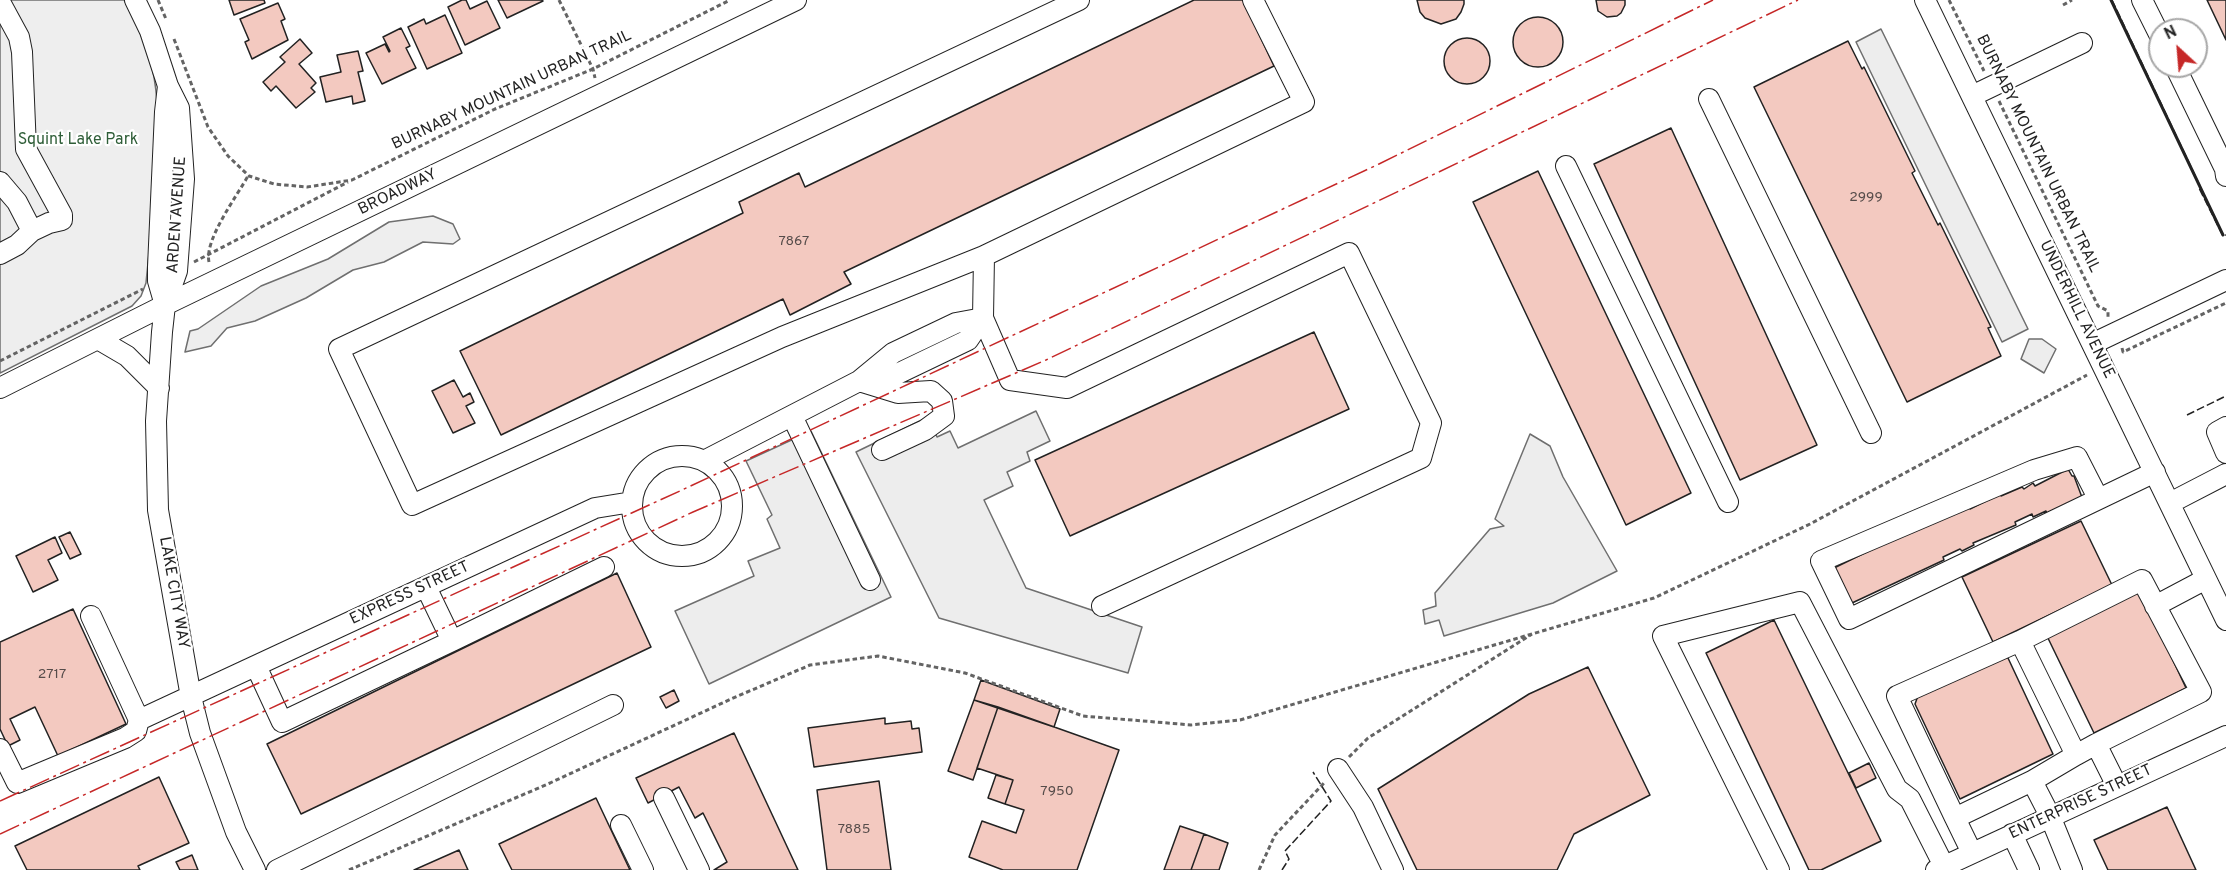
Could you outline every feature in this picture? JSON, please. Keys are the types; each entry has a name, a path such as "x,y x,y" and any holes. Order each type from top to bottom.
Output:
{"street":[{"name":"ARDEN AVENUE","path":"135,0 150,31 168,86 158,274 165,305"},
{"name":"BROADWAY","path":"0,387 796,0"},
{"path":"1079,0 339,349 412,505 782,337 984,256 1304,102 1253,0"},
{"name":"UNDERHILL AVENUE","path":"1925,0 2226,620"},
{"path":"2142,0 2151,18"},
{"path":"0,2 19,37 22,52 26,149 62,215 62,220 32,231 17,245 0,254"},
{"path":"1972,96 2082,43"},
{"path":"2181,78 2226,171"},
{"path":"1709,99 1871,433"},
{"path":"1566,166 1728,502"},
{"path":"0,182 18,202 32,231"},
{"path":"984,256 983,318 1010,380 1067,388 1349,253 1431,423 1421,458 1102,606"},
{"path":"2092,344 2226,280"},
{"name":"LAKE CITY WAY","path":"165,305 156,421 158,510 191,697 200,733 236,832 255,870"},
{"path":"704,461 860,381 893,376 968,340 983,318"},
{"path":"98,339 127,356 159,388"},
{"path":"860,381 898,393 931,391 942,401 944,416 925,429 882,450"},
{"path":"792,416 870,580"},
{"path":"2226,428 2217,432 2226,453"},
{"path":"672,456 689,456 704,461 718,471 727,484 732,500 731,517 725,532 714,545 699,553 683,556 666,554 651,546 640,534 633,519 632,502 636,486 644,472 657,462 672,456"},
{"path":"2098,498 2077,457 2034,470 1821,561 1849,619 2155,472"},
{"path":"2170,503 2226,474"},
{"name":"EXPRESS STREET","path":"139,720 595,508 632,502"},
{"path":"256,666 282,722 604,567"},
{"path":"2156,606 2206,579"},
{"path":"1956,818 2032,781 2096,744 2201,692 2142,580 2020,640 1897,696 1972,853"},
{"path":"426,587 452,641"},
{"path":"1779,870 1663,636 1800,602 1897,789 1911,799 1940,868"},
{"path":"0,749 17,783 125,738 136,731 139,720 91,616"},
{"path":"2020,640 2076,755"},
{"path":"277,870 613,705"},
{"name":"ENTERPRISE STREET","path":"1940,868 2226,736"},
{"path":"2096,744 2117,786"},
{"path":"1338,769 1363,807 1393,870"},
{"path":"2032,781 2050,816 2072,870"},
{"path":"664,798 699,870"},
{"path":"621,825 643,870"},
{"path":"2012,834 2029,870"}],"path":[{"path":"158,0 168,26"},
{"path":"559,0 593,69 595,78"},
{"name":"BURNABY MOUNTAIN URBAN TRAIL","path":"172,35 208,127 228,156 249,176 274,184 307,188 352,180 495,109 593,69 730,0"},
{"name":"BURNABY MOUNTAIN URBAN TRAIL","path":"1949,0 2097,306 2108,312 2107,315"},
{"path":"2063,4 2072,0"},
{"path":"209,262 207,254 212,240 249,176"},
{"path":"198,260 352,180"},
{"path":"0,360 145,289"},
{"path":"2123,352 2226,303"},
{"path":"349,870 550,783 810,665 878,656 965,673 1083,716 1191,725 1240,720 1665,593 1810,524 2087,375"},
{"path":"1259,870 1275,835 1368,738 1536,632"}],"green space":[{"name":"Squint Lake Park","path":"0,0 124,0 142,37 152,67 157,102 158,153 146,283 141,296 132,306 0,373"},
{"path":"433,216 453,224 460,239 453,244 423,242 384,262 353,270 306,298 255,321 227,328 211,346 185,352 190,331 198,329 261,286 328,259 389,222"}],"shaded area":[{"path":"1881,29 2028,329 2002,342 1856,42"},
{"path":"2029,339 2042,339 2056,349 2044,373 2021,359"},
{"path":"1036,411 1050,441 1027,452 1030,461 1007,472 1013,486 984,500 1026,588 1142,627 1128,673 939,618 856,452 928,417 937,437 950,431 958,448"},
{"path":"811,431 891,597 709,684 675,611 754,576 748,561 780,548 767,519 772,515 746,461"},
{"path":"1530,434 1550,446 1563,477 1617,571 1553,603 1444,636 1439,620 1425,624 1423,610 1436,606 1435,593 1490,529 1504,526 1495,519"}],"building":[{"path":"229,0 264,0 265,3 234,15"},
{"path":"466,0 470,9 487,1 500,28 465,45 448,7"},
{"path":"498,0 542,0 543,1 507,18"},
{"path":"1194,0 1243,0 1274,66 844,272 851,284 790,315 783,299 501,435 460,351 743,213 739,202 799,173 805,187"},
{"path":"1417,0 1464,0 1464,4 1456,19 1441,24 1425,18 1420,12"},
{"path":"1596,0 1625,0 1625,5 1617,16 1607,17 1598,11"},
{"path":"2207,0 2226,0 2226,40"},
{"path":"278,3 285,19 281,21 288,40 252,59 245,42 249,40 240,19"},
{"path":"445,15 462,53 427,69 408,27 424,19 426,24"},
{"path":"1533,17 1543,17 1556,24 1563,37 1563,47 1556,60 1543,67 1533,67 1524,63 1517,56 1513,47 1513,37 1517,28 1524,21"},
{"path":"401,28 410,46 406,48 416,68 382,84 366,53 385,44 389,52 383,37"},
{"path":"1467,38 1483,45 1490,61 1483,77 1467,84 1451,77 1444,61 1451,45"},
{"path":"300,39 312,53 299,64 316,83 311,88 315,92 296,108 276,86 271,91 263,82 285,62 280,57"},
{"path":"1848,41 1862,69 1864,67 1915,171 1912,173 1938,225 1940,223 1991,327 1988,328 2001,356 1907,402 1754,87"},
{"path":"358,51 363,71 358,72 365,101 353,104 352,96 326,102 320,77 341,72 337,55"},
{"path":"1671,128 1817,445 1740,480 1594,164"},
{"path":"1538,171 1691,493 1626,525 1473,202"},
{"path":"1314,332 1349,409 1070,536 1035,460"},
{"path":"454,380 463,397 470,393 474,402 466,406 475,423 453,433 432,391"},
{"path":"2068,469 2074,476 2083,500 2049,517 2046,511 2033,517 2032,514 2015,522 2016,525 1973,543 1974,545 1962,551 1960,549 1943,557 1944,560 1852,603 1834,568 1967,503 1970,509 2000,494 2001,496 2022,487 2024,489 2033,483 2035,486"},
{"path":"2081,521 2112,585 1993,642 1962,577"},
{"path":"70,532 81,554 70,559 59,537"},
{"path":"55,537 62,553 48,560 58,580 33,592 16,556"},
{"path":"617,573 651,647 301,814 267,744"},
{"path":"2139,588 2186,688 2094,733 2045,632"},
{"path":"73,609 126,724 58,756 35,707 10,719 20,740 8,746 0,729 0,642"},
{"path":"1774,620 1881,841 1821,870 1809,870 1706,653"},
{"path":"1999,654 2008,658 2053,754 1960,799 1915,704 1919,693"},
{"path":"1588,667 1650,795 1574,834 1557,870 1417,870 1378,789 1529,694"},
{"path":"981,680 1060,709 1054,727 974,700"},
{"path":"674,690 679,701 666,708 660,697"},
{"path":"974,700 998,707 973,780 948,771"},
{"path":"998,707 1119,750 1077,870 1003,870 969,857 982,821 1016,833 1024,810 1005,804 1013,780 977,768"},
{"path":"885,718 885,724 911,721 912,729 919,728 922,752 814,767 808,728"},
{"path":"734,733 798,870 714,870 727,862 703,813 695,818 679,787 648,803 636,778"},
{"path":"1869,763 1876,778 1856,788 1849,773"},
{"path":"996,775 1013,780 1005,804 988,798"},
{"path":"159,777 189,843 138,866 140,870 27,870 15,846"},
{"path":"879,781 891,870 827,870 817,790"},
{"path":"596,798 630,870 512,870 499,844"},
{"path":"2167,807 2196,870 2108,870 2094,840"},
{"path":"1180,826 1204,834 1191,870 1164,870"},
{"path":"1204,834 1228,843 1219,870 1191,870"},
{"path":"459,850 468,870 414,870"},
{"path":"192,855 198,870 180,870 176,862"}],"fence":[{"path":"2112,0 2199,188 2223,236 2226,235"},
{"path":"2187,415 2226,396"},
{"path":"1282,870 1289,859 1285,851 1331,801 1313,772"}],"wall":[{"path":"2111,0 2223,235"}],"power":[{"path":"0,801 682,490 1379,164 1713,0"},
{"path":"0,834 693,512 1046,360 1798,0"}]}
